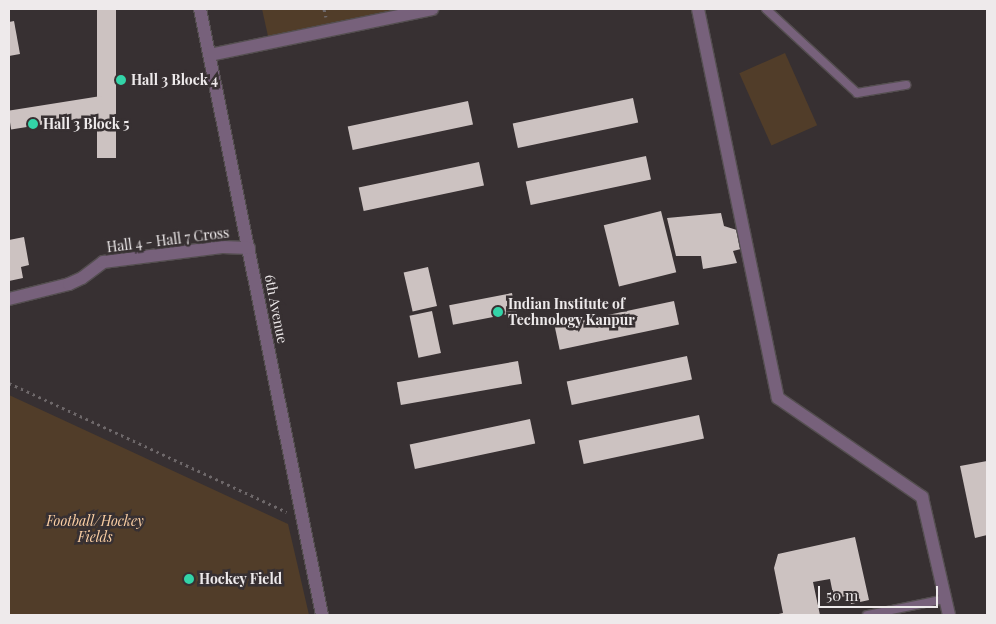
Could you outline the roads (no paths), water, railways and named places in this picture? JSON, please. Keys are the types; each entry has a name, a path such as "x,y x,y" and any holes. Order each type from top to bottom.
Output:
{"street":[{"name":"6th Avenue","path":"200,9 250,248 301,519 322,615"},
{"path":"210,55 432,9"},
{"path":"698,9 778,398 922,497 949,615"},
{"name":"Hall 4 - Hall 7 Cross","path":"9,299 69,284 82,278 103,262 222,247 250,248"}],"lane":[{"path":"766,9 856,93 906,85"},
{"path":"868,615 945,599"}],"place":[{"name":"Hall 3 Block 4","path":"121,80"},
{"name":"Hall 3 Block 5","path":"33,124"},
{"name":"Indian Institute of Technology Kanpur","path":"498,312"},
{"name":"Hockey Field","path":"189,579"}],"park label":[{"name":"Football/Hockey Fields","path":"95,530"}]}
